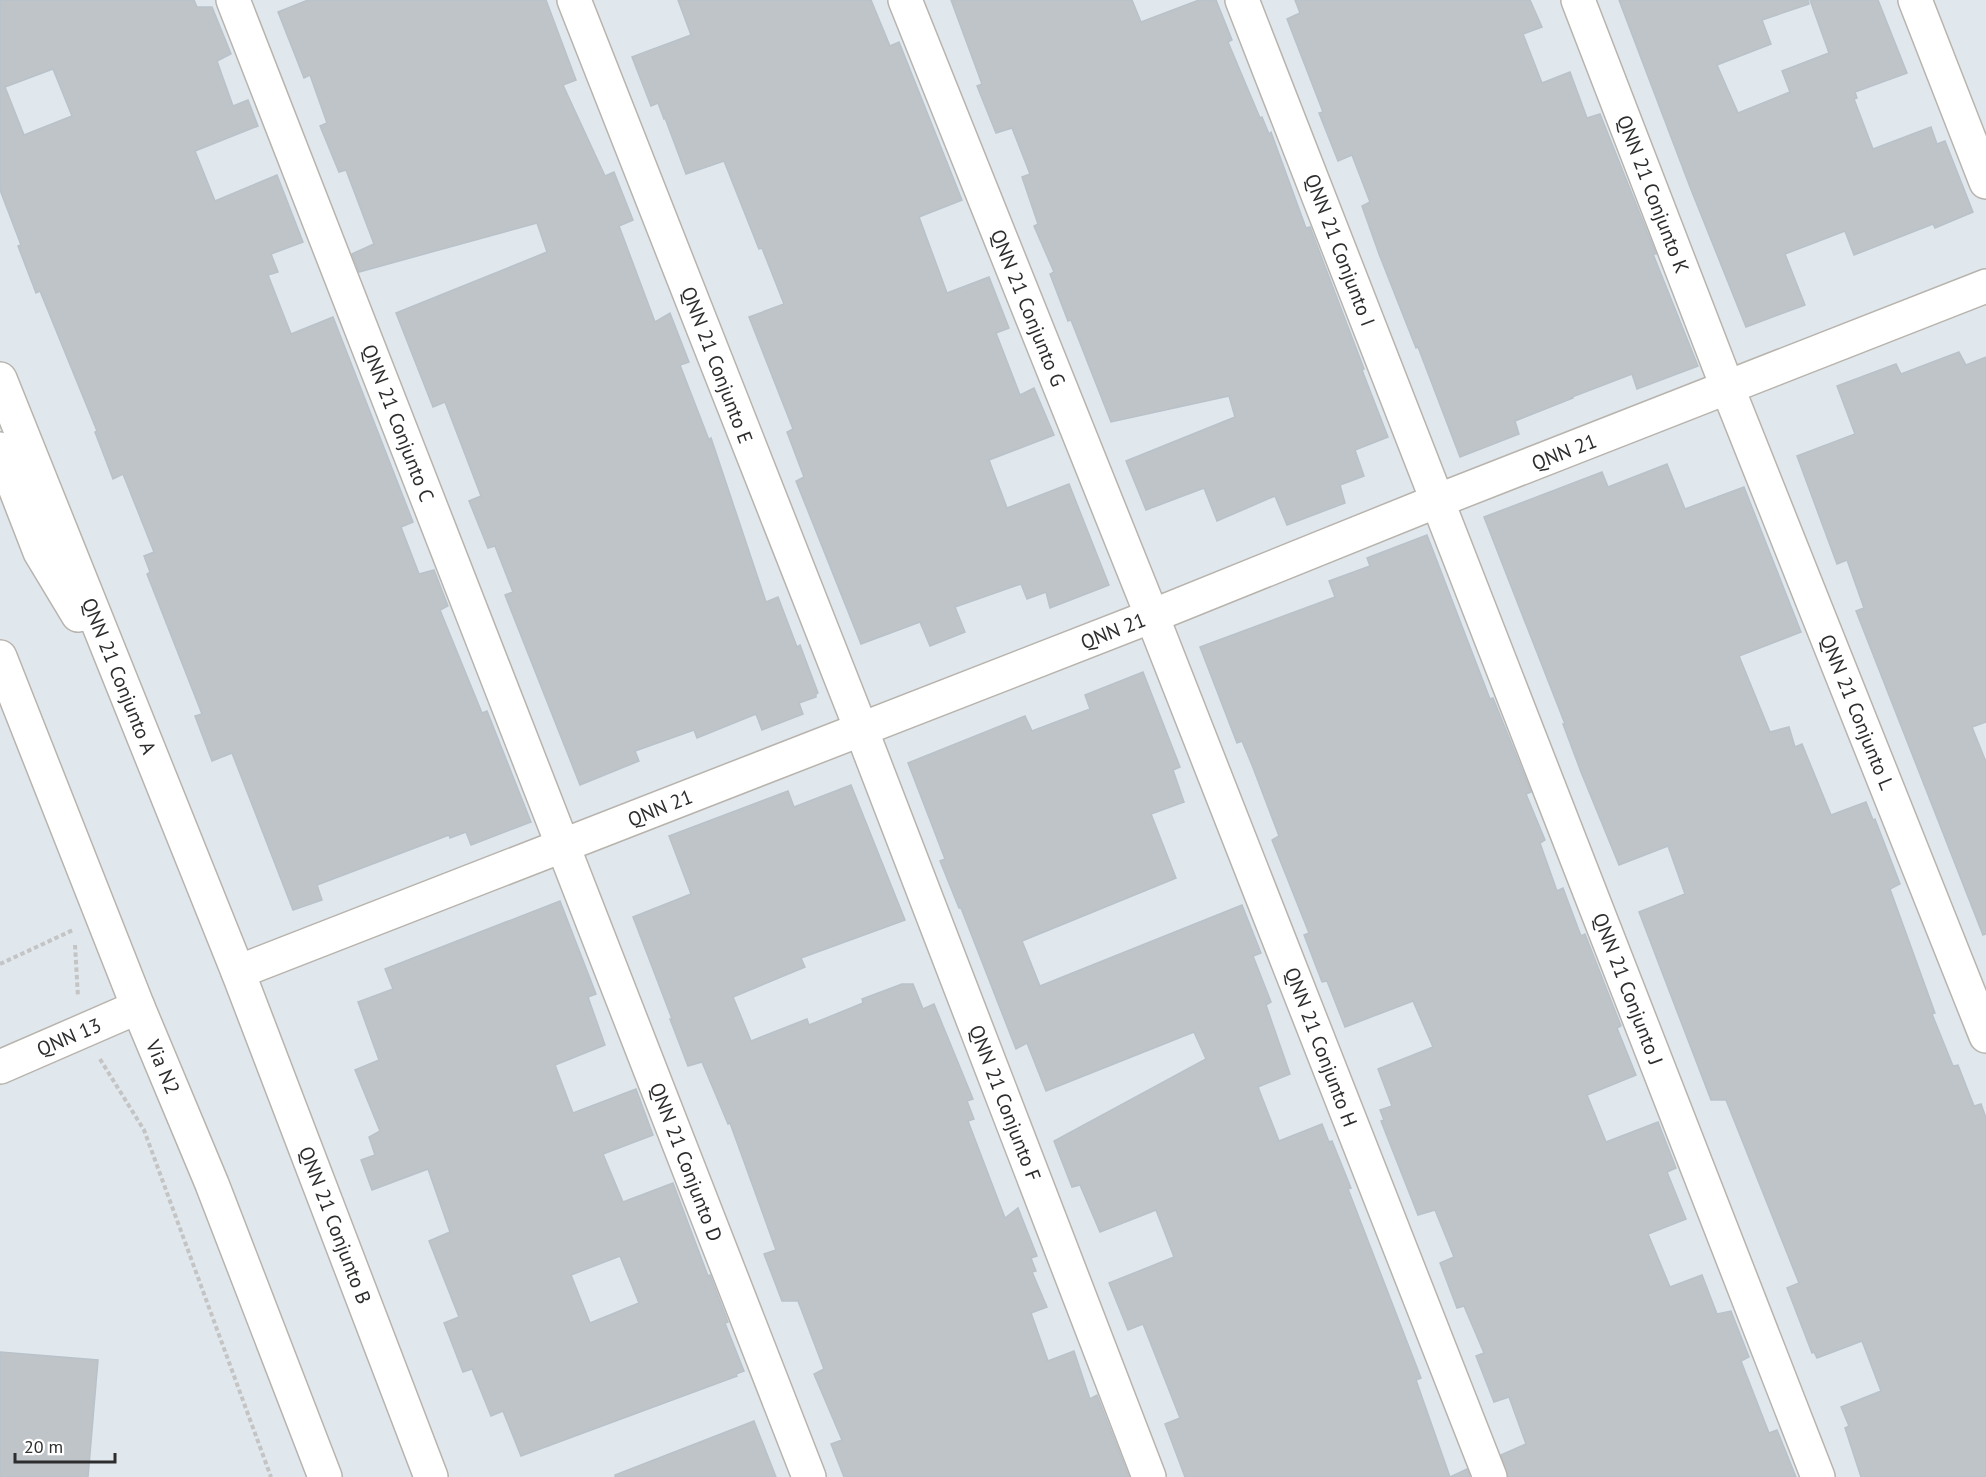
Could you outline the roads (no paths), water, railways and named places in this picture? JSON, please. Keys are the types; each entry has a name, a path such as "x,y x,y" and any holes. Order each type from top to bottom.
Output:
{"street":[{"name":"QNN 21 Conjunto C","path":"233,0 562,847"},
{"name":"QNN 21 Conjunto E","path":"574,0 861,729"},
{"name":"QNN 21 Conjunto G","path":"905,0 1152,616"},
{"name":"QNN 21 Conjunto I","path":"1242,0 1437,501"},
{"name":"QNN 21 Conjunto K","path":"1578,0 1728,389"},
{"path":"1915,0 1986,182"},
{"name":"QNN 21","path":"238,972 1152,616 1437,501 1728,389 1986,286"},
{"name":"QNN 21 Conjunto A","path":"0,379 238,972"},
{"name":"QNN 21 Conjunto L","path":"1728,389 1986,1036"},
{"path":"0,449 40,552 128,699"},
{"name":"QNN 21 Conjunto J","path":"1437,501 1818,1477"},
{"name":"QNN 21 Conjunto H","path":"1152,616 1490,1477"},
{"name":"Via N2","path":"0,657 138,1008 212,1184 325,1477"},
{"name":"QNN 21 Conjunto F","path":"861,729 1149,1477"},
{"name":"QNN 21 Conjunto D","path":"562,847 809,1477"},
{"name":"QNN 21 Conjunto B","path":"238,972 432,1477"},
{"name":"QNN 13","path":"0,1067 138,1008"},
{"path":"212,1184 307,1368 348,1477"}]}
